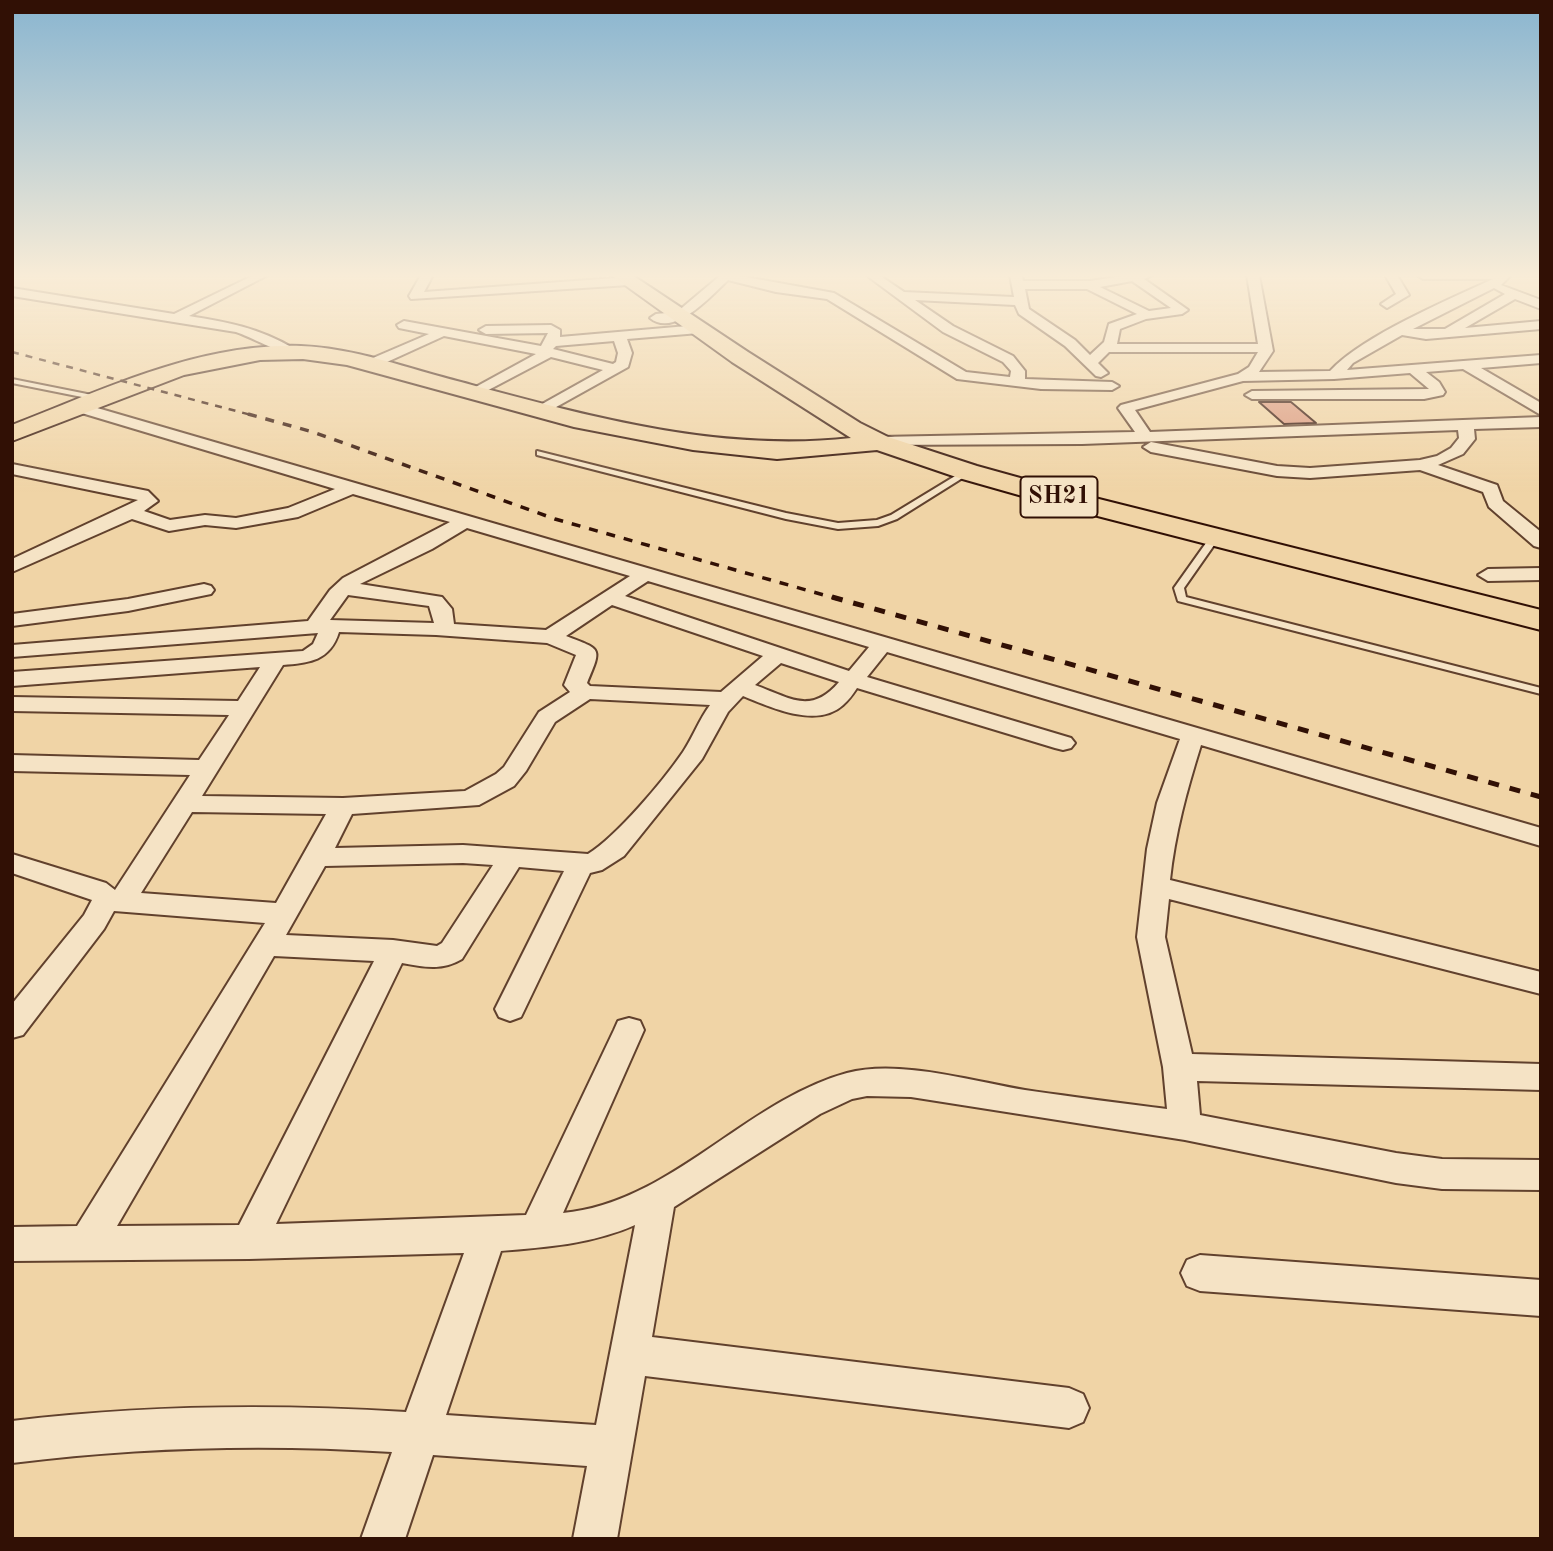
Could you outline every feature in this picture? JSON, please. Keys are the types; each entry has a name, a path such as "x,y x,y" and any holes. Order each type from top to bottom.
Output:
{"main road":[{"name":"SH21","path":"729,347 851,428 879,442 968,472 1214,538 1541,620"},
{"path":"12,435 197,362 243,353 288,351 320,353 371,364 540,411 628,431 743,449 812,450 879,442"}],"street":[{"path":"282,347 288,351"},
{"path":"371,364 407,347"},
{"path":"538,347 617,369"},
{"path":"477,392 548,349 559,347"},
{"path":"540,411 617,369 625,360 622,347"},
{"path":"913,347 953,372 973,378 1017,383 1112,386"},
{"path":"985,347 1008,359 1018,371 1017,383"},
{"path":"1075,347 1112,386 1146,437"},
{"path":"1334,375 1348,360 1371,347"},
{"path":"1091,362 1107,348 1265,348 1261,362 1242,377"},
{"path":"1126,408 1242,377 1334,375 1541,359"},
{"path":"1466,365 1541,410"},
{"path":"1252,395 1424,395 1438,392 1434,385 1413,369"},
{"path":"1291,395 1333,430"},
{"path":"80,408 1541,837"},
{"path":"879,442 1146,437 1541,422"},
{"path":"1109,438 1290,473 1421,466 1457,451 1467,439 1466,425"},
{"path":"1421,466 1491,489 1495,503 1541,542"},
{"path":"12,469 147,498 149,501 12,566"},
{"path":"130,512 169,526 205,520 236,523 292,513 354,487"},
{"path":"12,679 307,657 326,643 323,627 343,588 467,520"},
{"path":"550,636 646,574"},
{"path":"1488,575 1541,574"},
{"path":"343,588 435,601 442,609 445,629"},
{"path":"12,620 128,605 204,590"},
{"path":"610,598 854,680 1063,743"},
{"path":"12,651 323,627 445,629 550,636 586,652 587,656 575,685 585,692"},
{"path":"183,804 344,806 455,802 477,796 506,780 547,717 585,692 733,693 811,710 824,709 854,680 882,645"},
{"path":"316,857 463,854 593,864 615,850 694,754 717,711 733,693 777,655"},
{"path":"12,1026 94,922 114,901 183,804 275,660"},
{"path":"12,704 244,708"},
{"path":"1185,1126 1179,1068 1151,937 1156,886 1170,803 1193,735"},
{"path":"12,763 205,768"},
{"path":"87,1243 285,914 344,806"},
{"path":"266,945 393,951 442,957 452,951 511,859"},
{"path":"12,863 96,890 114,901 285,914"},
{"path":"510,1009 580,865"},
{"path":"1156,886 1541,983"},
{"path":"249,1242 393,951"},
{"path":"537,1231 629,1030"},
{"path":"1179,1068 1538,1081"},
{"path":"12,1244 249,1242 488,1235 568,1229 612,1219 658,1198 808,1104 848,1086 911,1084 1185,1126 1442,1174 1541,1175"},
{"path":"596,1539 658,1198"},
{"path":"383,1539 488,1235"},
{"path":"1200,1273 1541,1298"},
{"path":"629,1354 1069,1408"},
{"path":"12,1442 125,1428 199,1426 418,1434 612,1447"}],"lane":[{"path":"12,381 103,399"},
{"path":"540,453 786,516 838,526 878,523 894,517 968,472"},
{"path":"1214,538 1179,588 1182,599 1541,691"}],"building":[{"path":"1259,402 1291,402 1316,423 1284,424"}],"railway":[{"path":"12,352 255,416"},
{"path":"248,414 313,432 555,519 838,599"},
{"path":"832,597 1541,797"}]}
